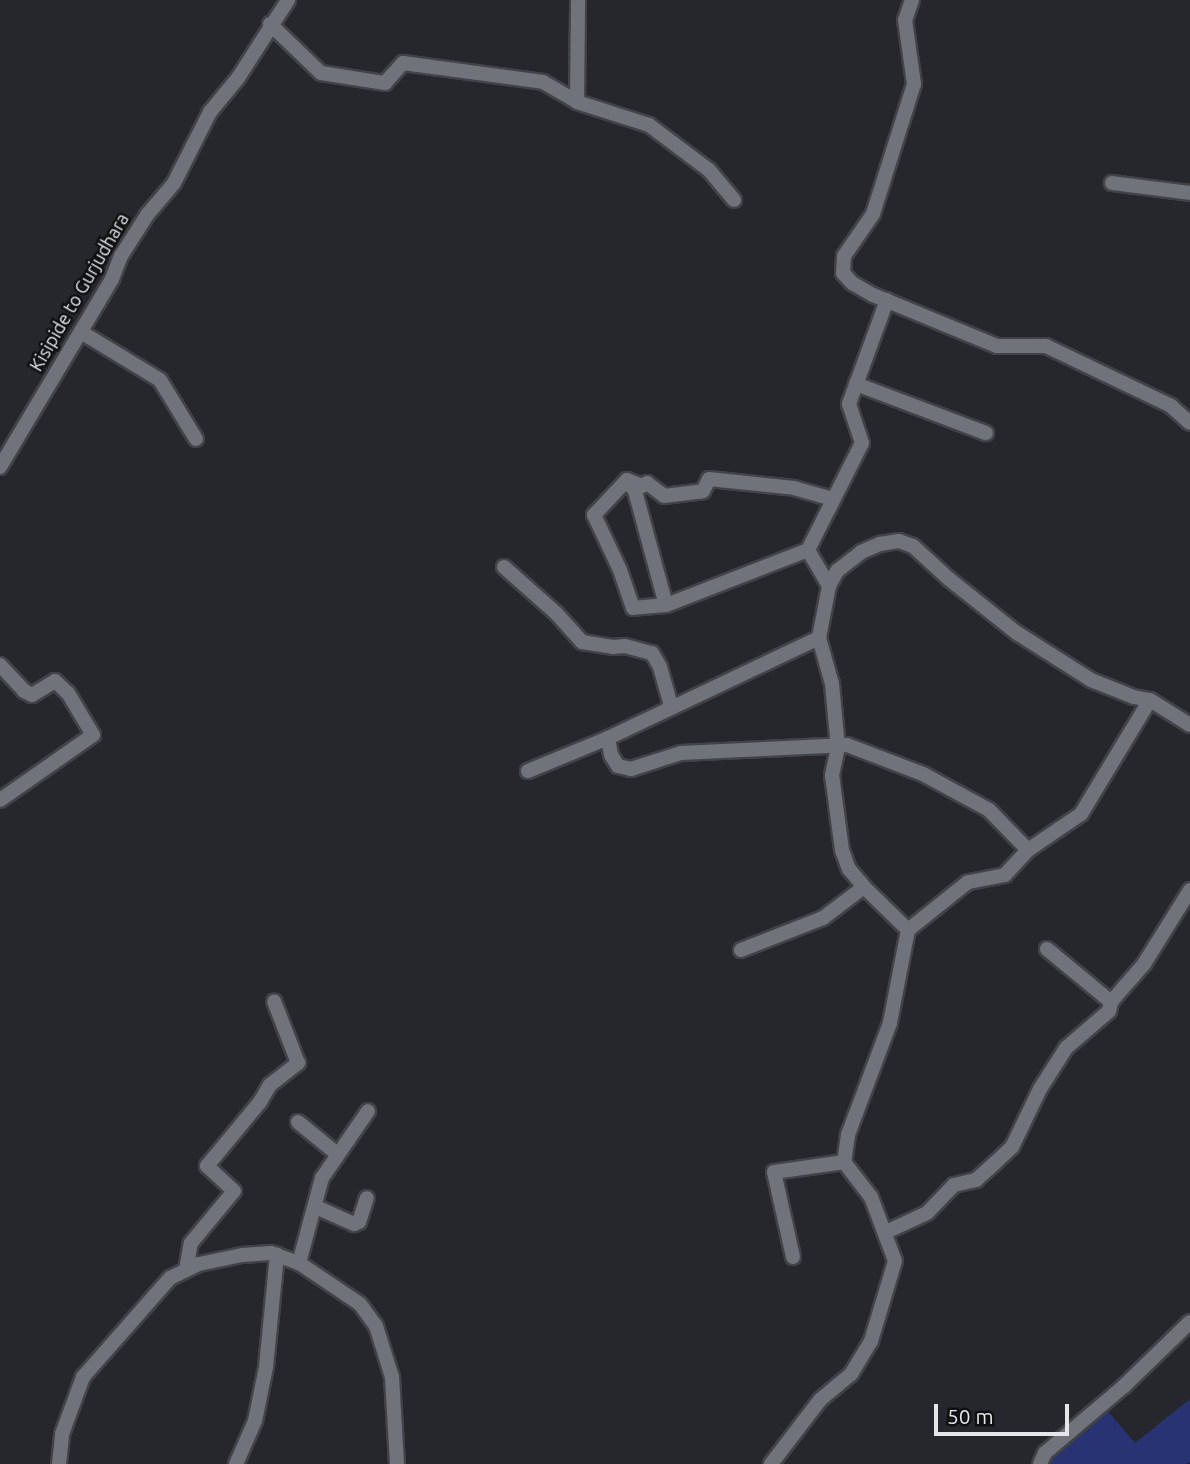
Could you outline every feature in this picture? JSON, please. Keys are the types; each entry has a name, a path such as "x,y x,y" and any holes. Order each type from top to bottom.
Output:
{"street":[{"name":"Kisipide to Gurjudhara","path":"0,467 112,279 121,256 147,215 174,183 210,112 238,78 270,24 288,0"},
{"path":"577,102 578,0"},
{"path":"912,0 905,29 915,74 914,84 873,214 855,236 844,256 842,267 852,283 997,346 1046,346 1171,405 1190,423"},
{"path":"270,24 321,73 386,83 403,62 543,82 577,102 649,125 709,170 734,200"},
{"path":"1112,183 1190,193"},
{"path":"627,480 594,515 621,570 634,608 667,605 808,550 862,443 849,404 887,300"},
{"path":"80,332 160,380 196,439"},
{"path":"856,384 986,433"},
{"path":"627,480 642,486 648,483 664,496 703,491 709,479 794,488 833,499"},
{"path":"627,480 635,491 667,605"},
{"path":"908,930 849,869 842,850 832,775 838,747 832,684 818,638 829,586 837,571 861,552 880,544 899,541 913,546 1017,633 1091,680 1134,697 1150,700 1190,725"},
{"path":"808,550 829,586"},
{"path":"504,567 556,612 582,642 612,647 625,646 652,653 660,667 671,706"},
{"path":"528,771 608,738 818,638"},
{"path":"0,665 24,691 32,695 55,681 68,693 93,735 0,800"},
{"path":"771,1464 820,1400 851,1374 871,1340 895,1261 886,1231 871,1197 844,1162 848,1135 890,1023 908,930 968,882 1005,875 1028,850 1081,814 1150,700"},
{"path":"608,738 611,755 618,766 631,769 681,753 847,745 949,788 989,810 1028,850"},
{"path":"741,950 823,918 864,887"},
{"path":"886,1231 927,1213 954,1185 976,1180 1012,1147 1040,1089 1066,1048 1109,1011 1111,1002 1144,964 1190,890"},
{"path":"1047,949 1111,1002"},
{"path":"186,1270 191,1243 234,1191 207,1166 260,1102 270,1085 298,1063 274,1001"},
{"path":"299,1263 322,1178 336,1153 368,1111"},
{"path":"298,1122 336,1153"},
{"path":"793,1256 774,1172 844,1162"},
{"path":"316,1207 354,1224 359,1222 367,1198"},
{"path":"59,1464 62,1434 83,1377 170,1278 198,1264 242,1255 277,1255 299,1263 360,1304 376,1326 392,1377 397,1464"},
{"path":"236,1464 255,1421 267,1367 277,1255"},
{"path":"1040,1464 1045,1452 1124,1386 1190,1322"}],"shaded area":[{"path":"1190,1399 1190,1462 1186,1464 1044,1464 1106,1409 1135,1443"}]}
